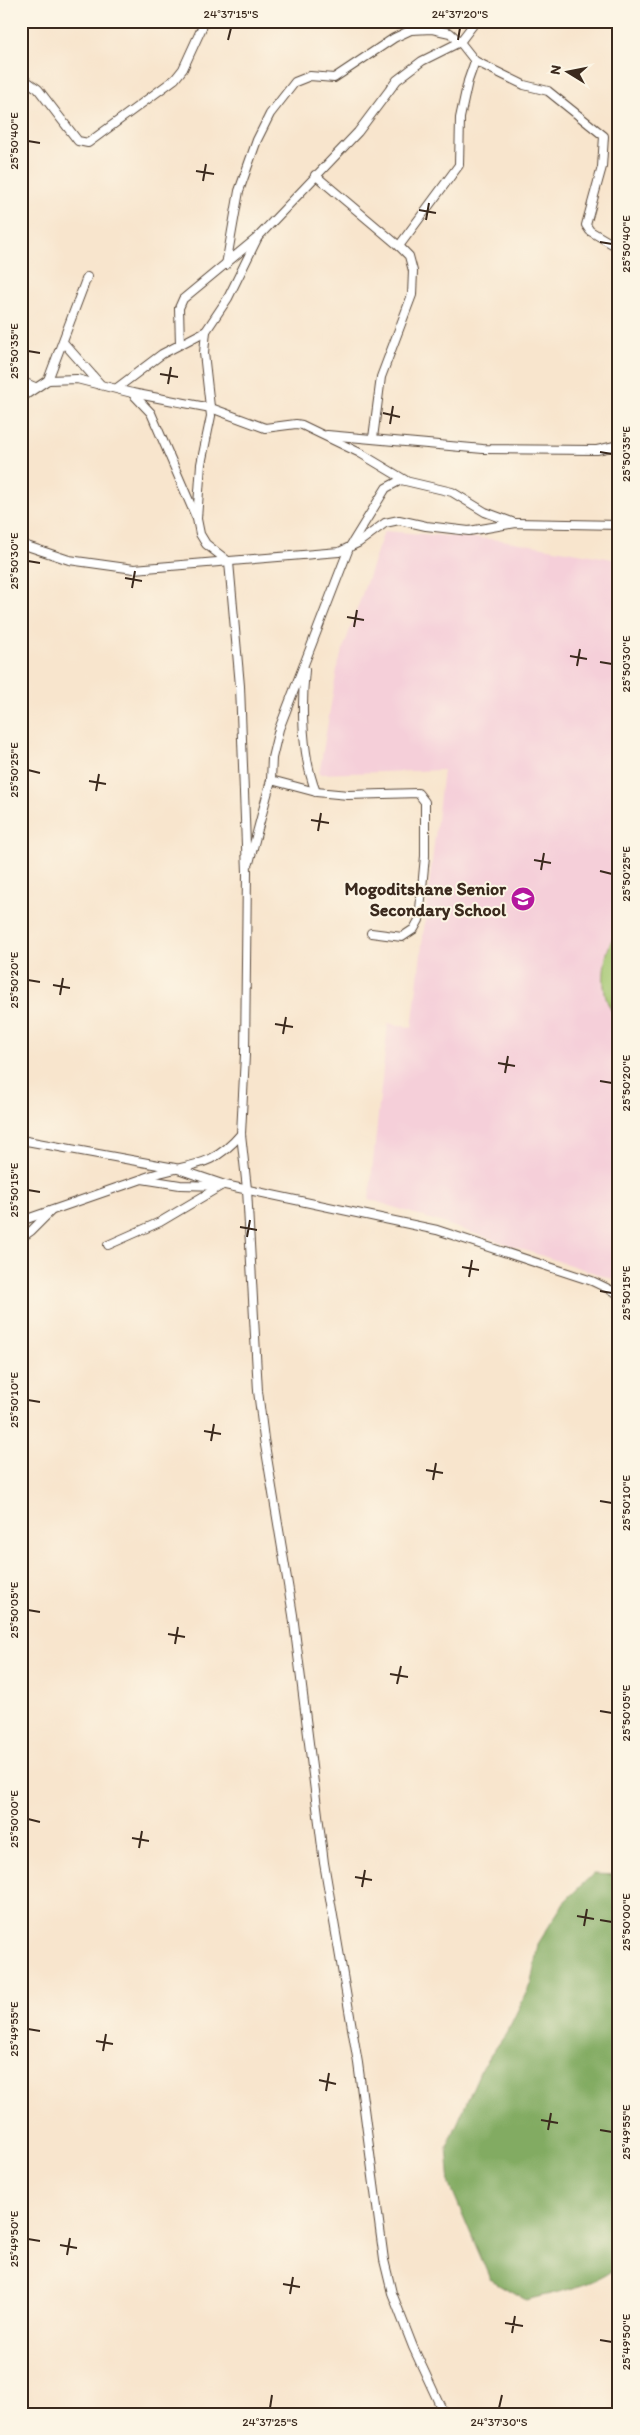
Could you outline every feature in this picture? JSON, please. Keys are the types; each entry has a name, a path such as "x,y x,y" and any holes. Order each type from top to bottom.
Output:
{"street":[{"path":"21,77 38,89 78,141 88,143 175,79 183,69 205,21"},
{"path":"180,344 180,303 258,237 358,132 397,80 422,61 460,42 476,21"},
{"path":"226,265 239,191 257,140 270,114 295,82 310,76 334,78 394,38 411,30 432,29 450,33 475,61 524,85 548,92 604,136 606,141 602,167 586,225 590,231 619,248"},
{"path":"399,246 459,165 460,118 475,61"},
{"path":"315,175 409,256 412,271 412,295 381,377 373,438"},
{"path":"197,519 201,464 211,408 204,353 206,331 228,298 258,237"},
{"path":"48,380 87,277"},
{"path":"117,388 162,354 206,331"},
{"path":"63,342 102,386"},
{"path":"21,398 48,380 77,379 132,393 211,408 257,426 270,428 296,424 360,453 407,481 452,492 485,512 516,523"},
{"path":"21,381 35,387"},
{"path":"132,393 151,413 197,519 200,534 206,544 229,562 240,686 247,872 245,1055 241,1134 247,1189 254,1353 264,1439 294,1615 324,1863 358,2063 384,2260 396,2302 444,2414"},
{"path":"320,435 373,438 483,449 597,450 619,445"},
{"path":"247,872 271,780 274,746 279,729 349,548 386,488 394,482 407,481"},
{"path":"21,544 77,562 134,569 339,552 349,548 392,520 426,526 469,530 516,523 619,525"},
{"path":"307,658 303,695 309,774 316,792"},
{"path":"271,780 316,792 348,795 414,792 423,797 425,802 425,856 419,920 414,929 402,937 372,933"},
{"path":"21,1220 175,1168 207,1162 221,1154 241,1134"},
{"path":"21,1140 175,1168 223,1186"},
{"path":"142,1179 180,1185 223,1186 247,1189 437,1230 592,1281 619,1294"},
{"path":"108,1245 160,1222 223,1186"},
{"path":"21,1238 31,1231 52,1210"}],"shaded area":[{"name":"Mogoditshane Senior Secondary School","path":"384,531 502,540 619,560 619,1281 369,1199 388,1023 412,1028 443,770 319,774 338,664"}],"green space":[{"path":"619,930 619,1035 617,1034 616,1019 606,998 604,972 610,944"},
{"path":"593,1874 619,1875 619,2264 601,2278 589,2283 526,2300 490,2279 450,2185 447,2147 482,2067 506,2034 531,1983 538,1944 564,1902"}],"place":[{"name":"Mogoditshane Senior Secondary School","path":"523,899"}]}
